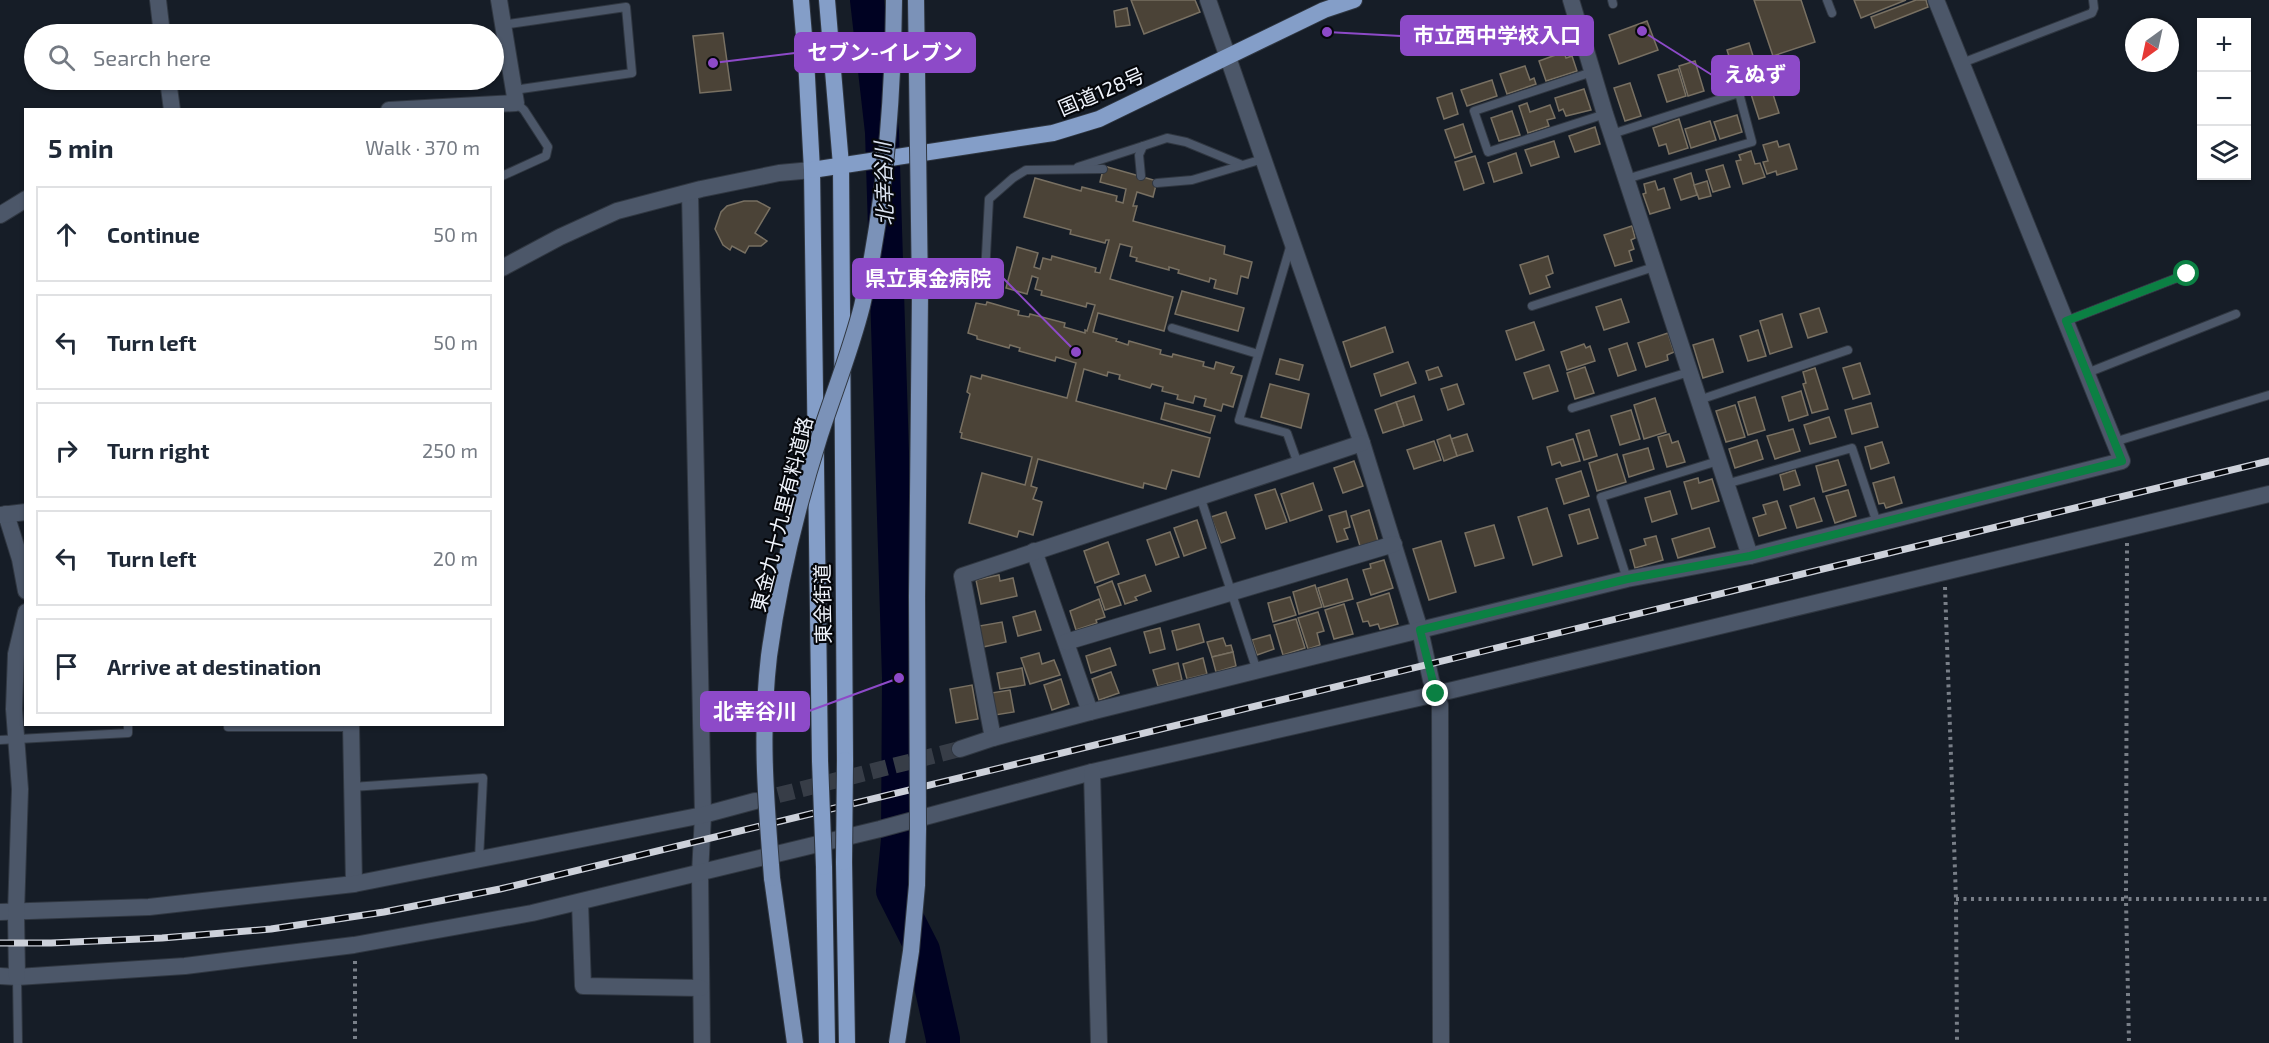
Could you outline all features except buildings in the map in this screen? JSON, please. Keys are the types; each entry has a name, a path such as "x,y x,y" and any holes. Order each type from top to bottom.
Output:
{"highway":[{"name":"東金街道","path":"801,0 812,170 820,761 827,1043"},
{"name":"東金街道","path":"827,0 841,165 847,1043"},
{"name":"国道128号","path":"812,170 1053,133 1099,119 1324,10 1354,0"}],"main road":[{"name":"東金九十九里有料道路","path":"795,1043 772,878 764,776 763,727 779,592 820,437 862,306 872,255 881,202 893,56 894,0"},
{"path":"897,1043 912,940 918,829 916,645 920,294 916,0"}],"street":[{"path":"158,0 161,24"},
{"path":"499,0 502,24"},
{"path":"1208,0 1362,443 1420,630 1440,705 1441,1043"},
{"path":"1571,0 1654,267 1750,556"},
{"path":"960,749 1090,712 1420,630 1627,579 1750,556 2122,461 1936,0"},
{"path":"408,108 515,97 504,36"},
{"path":"169,90 172,108"},
{"path":"504,267 560,237 617,211 779,173 812,170"},
{"path":"690,193 703,815 700,874 702,1043"},
{"path":"0,215 24,200"},
{"path":"993,738 962,576 1362,443"},
{"path":"0,976 17,977 186,966 354,945 532,913 879,829 1092,772 1436,694 2269,494"},
{"path":"24,512 3,514 20,558 24,580"},
{"path":"1066,642 1394,544"},
{"path":"1034,551 1090,712"},
{"path":"17,977 8,912 20,789 8,740 14,709 16,654 24,620"},
{"path":"351,726 354,884"},
{"path":"1092,772 1099,1043"},
{"path":"8,912 149,907 354,884 703,815 755,801"},
{"path":"580,902 583,986 701,988"}],"lane":[{"path":"1827,0 1832,13"},
{"path":"1962,63 2092,13 2093,0"},
{"path":"504,25 626,7 632,73 515,97 548,147 546,156 504,175"},
{"path":"1592,72 1474,111 1488,153 1605,114"},
{"path":"1612,134 1739,93 1752,142 1626,179"},
{"path":"1069,169 1167,138 1186,142 1242,165"},
{"path":"1141,176 1139,155 1143,146"},
{"path":"1157,183 1192,180 1263,159"},
{"path":"984,292 990,199 1013,178 1026,170 1103,169"},
{"path":"1292,241 1239,420 1287,433 1298,464"},
{"path":"1532,306 1654,267"},
{"path":"2066,321 2187,274"},
{"path":"2087,373 2236,314"},
{"path":"1172,328 1258,354"},
{"path":"1698,400 1848,350"},
{"path":"1572,408 1689,372"},
{"path":"2114,442 2269,395"},
{"path":"1726,484 1852,448 1877,523"},
{"path":"1627,579 1601,497 1718,461"},
{"path":"1200,496 1257,671"},
{"path":"8,740 128,733 128,726"},
{"path":"228,727 351,726"},
{"path":"352,787 483,778 479,859"},
{"path":"17,977 18,1043"}],"path":[{"path":"2127,528 2126,900 2129,1043"},
{"path":"1944,572 1956,899 1957,1043"},
{"path":"1956,899 2269,899"},
{"path":"354,945 356,1043"}],"waterway":[{"name":"北幸谷川","path":"867,0 882,132 899,678 898,840 893,891 923,950 943,1043"}],"tunnel":[{"path":"755,801 960,749"}],"railway":[{"path":"0,943 162,938 271,929 384,912 500,889 2269,461"}],"place":[{"name":"えぬず","path":"1642,31"},
{"name":"市立西中学校入口","path":"1327,32"},
{"name":"セブン-イレブン","path":"713,63"},
{"name":"県立東金病院","path":"1076,352"},
{"name":"北幸谷川","path":"899,678"}],"route":[{"path":"1436,694 1420,630 1627,579 1750,556 2122,461 2066,321 2187,274"}]}
